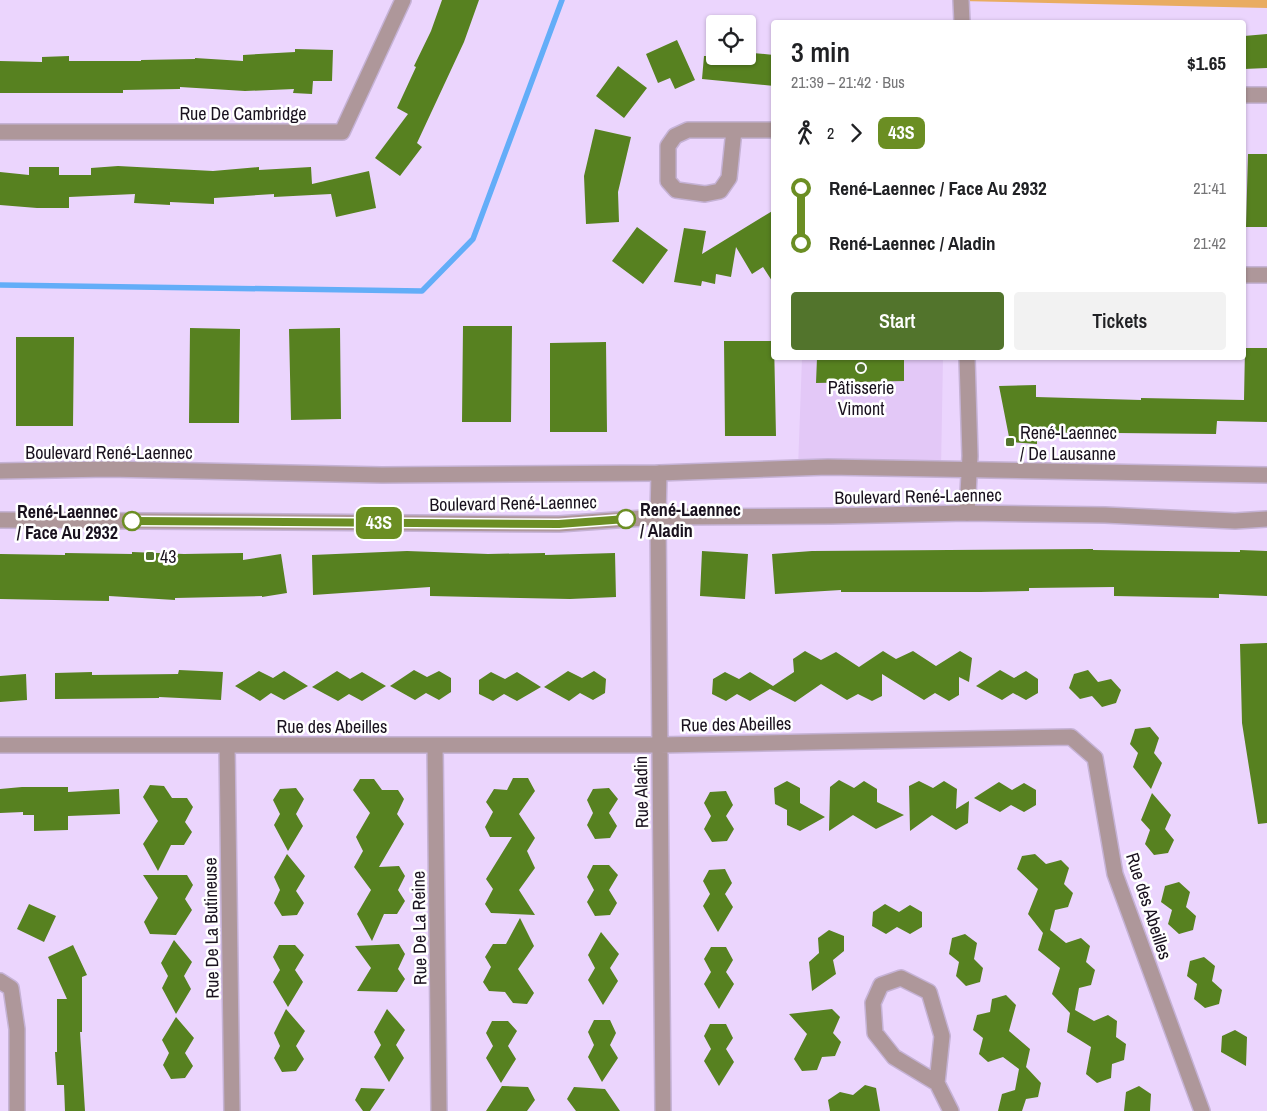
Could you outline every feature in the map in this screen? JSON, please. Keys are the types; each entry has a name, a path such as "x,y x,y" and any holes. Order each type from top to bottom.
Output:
{"street":[{"name":"Rue De Cambridge","path":"0,132 342,132 403,0"},
{"path":"962,0 962,20"},
{"path":"1246,95 1265,95"},
{"path":"734,130 729,178 720,191 705,194 676,190 668,181 668,146 676,136 688,130 734,130 771,130"},
{"path":"1246,275 1267,276"},
{"path":"967,360 969,468 967,513"},
{"name":"Boulevard René-Laennec","path":"0,471 109,469 382,475 659,473 828,466 1267,475"},
{"name":"Rue Aladin","path":"659,473 663,1111"},
{"name":"Boulevard René-Laennec","path":"0,520 559,524 658,517 967,513 1105,515 1235,521 1267,519"},
{"name":"Rue des Abeilles","path":"0,746 660,745 1071,737 1095,758 1115,874 1202,1111"},
{"name":"Rue De La Butineuse","path":"227,745 232,1111"},
{"name":"Rue De La Reine","path":"436,745 439,1111"},
{"path":"937,1083 942,1036 929,992 901,978 881,985 873,1003 875,1033 894,1057 937,1083 951,1111"},
{"path":"0,981 11,988 17,1029 17,1111"}],"shaded area":[{"path":"1267,0 1267,8 961,1"},
{"path":"802,360 943,360 941,468 798,468"}],"building":[{"path":"442,0 479,0 464,42 417,143 422,147 400,176 375,158 408,114 397,108 431,31"},
{"path":"1267,34 1267,68 1246,69 1246,36"},
{"path":"677,40 695,80 675,89 670,78 658,83 646,54"},
{"path":"295,49 333,50 332,81 313,81 312,94 293,93 294,89 245,91 180,87 180,89 123,90 123,93 0,93 0,61 42,62 42,57 69,56 69,61 141,61 195,58 243,61 243,55 295,52"},
{"path":"756,53 771,55 771,86 702,79 704,56 706,56 706,65 756,65"},
{"path":"618,66 647,88 624,118 596,96"},
{"path":"595,129 631,137 618,192 619,222 586,224 584,176"},
{"path":"1248,154 1267,154 1267,227 1246,227"},
{"path":"118,166 213,171 259,167 259,170 311,167 312,184 369,171 376,208 336,217 331,194 274,197 274,194 214,198 214,204 170,202 170,205 134,203 135,194 69,197 69,208 0,205 0,172 29,175 29,167 59,167 59,175 91,175 91,168"},
{"path":"771,212 771,279 763,267 752,274 736,247 731,277 716,274 715,284 702,281 701,286 674,282 684,228 706,231 702,254"},
{"path":"637,227 668,250 643,284 612,261"},
{"path":"463,326 512,326 511,422 462,422"},
{"path":"190,328 240,329 239,423 189,423"},
{"path":"340,328 341,419 291,420 289,329"},
{"path":"16,337 74,337 73,426 16,426"},
{"path":"724,341 771,341 771,360 774,360 776,436 725,436"},
{"path":"606,342 607,432 550,432 550,343"},
{"path":"1246,348 1267,348 1267,422 1217,421 1216,434 1037,432 1037,444 1010,442 999,386 1036,385 1036,397 1244,400"},
{"path":"817,360 904,360 904,381 816,383"},
{"path":"1093,549 1267,551 1267,596 1219,594 1219,598 1114,596 1114,587 1029,588 1029,591 980,592 841,592 841,590 775,594 772,554 812,551"},
{"path":"407,551 488,554 545,553 545,555 615,553 616,597 570,599 430,596 430,587 313,595 312,555"},
{"path":"702,551 748,554 745,599 700,596"},
{"path":"132,552 184,554 243,553 243,560 281,554 287,593 262,597 175,598 175,600 109,596 109,601 0,599 0,554 132,554"},
{"path":"1267,643 1267,823 1258,824 1242,723 1240,644"},
{"path":"805,651 821,660 836,652 859,667 883,651 896,659 913,651 936,666 960,651 972,658 969,682 959,677 959,695 949,701 935,693 924,700 882,674 882,696 872,701 858,694 847,700 821,684 795,702 770,689 750,701 737,694 726,701 712,694 713,679 725,672 739,679 750,672 773,686 794,672 793,659"},
{"path":"179,670 223,672 221,700 159,697 55,699 55,673 92,672 92,675 178,674"},
{"path":"414,670 427,677 439,671 451,678 451,692 439,700 426,693 415,700 390,686"},
{"path":"1000,670 1014,678 1026,671 1038,679 1038,693 1026,700 1013,693 1002,700 976,686"},
{"path":"1088,670 1098,682 1111,679 1121,690 1116,703 1102,707 1092,696 1080,699 1069,688 1074,674"},
{"path":"259,671 273,678 284,671 308,686 284,700 271,693 260,701 235,686"},
{"path":"337,671 350,679 362,672 386,686 362,701 349,694 338,701 312,687"},
{"path":"568,671 582,678 594,671 606,679 605,693 593,700 580,693 569,701 544,687"},
{"path":"491,672 505,679 517,672 541,687 517,701 504,694 493,701 479,694 479,680"},
{"path":"26,674 27,700 0,702 0,676"},
{"path":"1150,727 1159,738 1154,753 1162,763 1151,789 1133,767 1138,753 1130,744 1135,729"},
{"path":"513,778 528,778 535,791 519,814 535,838 527,851 535,868 519,890 535,915 491,913 485,904 493,889 486,879 512,837 490,837 485,827 493,812 486,802 494,789 507,790"},
{"path":"360,779 374,779 382,790 398,790 404,799 397,814 404,824 379,867 399,866 405,876 398,890 405,901 397,914 384,914 372,941 357,914 371,890 354,867 363,851 356,837 370,813 353,790"},
{"path":"839,780 854,788 864,781 877,789 877,802 904,815 876,829 853,815 829,831 830,787"},
{"path":"787,781 800,788 800,803 825,817 800,831 787,825 787,810 775,804 774,788"},
{"path":"919,781 933,788 944,781 957,789 956,809 969,801 968,823 956,830 932,815 910,831 909,786"},
{"path":"999,782 1012,790 1024,783 1036,790 1036,805 1024,812 1011,805 1000,812 974,798"},
{"path":"150,785 164,786 172,798 187,798 193,807 185,822 192,832 184,845 171,845 158,871 143,844 158,821 143,797"},
{"path":"68,787 68,792 119,789 120,814 68,816 68,830 34,831 34,815 23,815 23,812 0,813 0,789"},
{"path":"296,788 304,799 296,814 303,826 288,851 274,825 280,814 273,800 280,789"},
{"path":"609,788 618,799 609,813 617,826 610,838 595,839 587,825 593,813 587,800 593,789"},
{"path":"726,791 733,805 726,816 734,829 727,841 712,842 704,829 711,816 704,803 710,792"},
{"path":"1152,793 1171,815 1165,829 1174,840 1168,853 1154,855 1145,844 1150,830 1141,820"},
{"path":"287,854 305,876 296,891 304,903 297,915 282,916 274,903 280,890 274,877"},
{"path":"1035,854 1046,864 1061,860 1069,868 1064,884 1073,893 1068,907 1055,910 1050,930 1066,943 1081,938 1090,946 1086,962 1095,970 1091,985 1079,988 1075,1010 1094,1021 1108,1015 1117,1021 1116,1037 1126,1044 1124,1060 1112,1064 1111,1078 1097,1083 1086,1074 1091,1047 1067,1032 1070,1013 1052,994 1060,968 1038,950 1043,933 1028,914 1038,889 1017,869 1022,856"},
{"path":"593,865 609,865 618,875 609,890 617,903 610,915 595,916 587,902 594,890 587,877"},
{"path":"725,869 732,883 725,894 733,907 718,932 703,906 710,894 703,881 709,870"},
{"path":"143,875 187,875 193,885 185,899 192,910 176,935 150,934 144,922 158,898"},
{"path":"1179,882 1190,892 1186,907 1196,916 1193,930 1179,934 1168,924 1172,910 1161,902 1165,886"},
{"path":"29,904 56,916 44,942 17,929"},
{"path":"885,904 899,912 910,905 922,912 922,927 910,934 897,927 886,934 872,926 873,912"},
{"path":"520,918 534,946 518,969 534,993 527,1004 513,1003 505,992 489,991 483,982 491,967 485,957 493,944 506,944"},
{"path":"829,930 844,936 844,951 833,960 836,974 812,991 809,962 819,953 818,938"},
{"path":"601,932 619,954 610,968 618,981 603,1005 588,980 595,968 588,955"},
{"path":"965,934 977,943 974,959 983,968 980,982 966,986 956,976 959,962 949,954 952,938"},
{"path":"174,940 192,962 184,976 191,989 176,1014 162,988 168,976 161,963"},
{"path":"399,944 405,954 398,969 405,979 397,992 357,991 371,968 355,946"},
{"path":"73,945 87,975 82,977 82,1032 80,1032 85,1111 65,1111 64,1085 57,1085 55,1052 57,1052 57,999 67,999 48,957"},
{"path":"279,945 295,945 304,955 295,970 303,982 288,1007 273,982 280,970 273,957"},
{"path":"711,947 726,947 733,960 726,972 734,984 719,1009 704,984 711,972 704,959"},
{"path":"1204,957 1215,966 1212,981 1222,990 1219,1004 1205,1008 1194,999 1197,984 1187,976 1190,961"},
{"path":"1006,995 1016,1005 1009,1031 1030,1049 1026,1067 1041,1083 1038,1097 1026,1099 1022,1111 998,1111 1002,1094 1015,1090 1019,1069 1003,1057 988,1062 979,1054 983,1038 973,1030 977,1015 990,1012 992,999"},
{"path":"286,1009 305,1031 296,1046 304,1059 296,1071 282,1072 274,1058 280,1046 274,1033"},
{"path":"387,1009 405,1030 396,1045 404,1058 389,1082 374,1057 381,1045 374,1032"},
{"path":"832,1009 840,1017 833,1033 841,1042 835,1056 822,1057 817,1070 802,1071 794,1059 807,1034 789,1014"},
{"path":"176,1017 194,1038 185,1053 193,1066 185,1078 171,1079 163,1065 169,1053 162,1040"},
{"path":"594,1020 610,1020 616,1033 610,1045 618,1058 602,1082 588,1057 594,1045 588,1032"},
{"path":"492,1021 508,1021 517,1031 508,1046 516,1059 501,1083 486,1058 493,1046 486,1033"},
{"path":"710,1024 726,1024 733,1038 726,1049 734,1062 719,1086 704,1061 711,1049 704,1036"},
{"path":"1235,1030 1247,1037 1246,1066 1221,1052 1222,1036"},
{"path":"865,1085 876,1088 880,1111 830,1111 828,1100 840,1092 853,1095"},
{"path":"502,1086 528,1087 535,1100 527,1111 486,1111"},
{"path":"1139,1086 1151,1094 1150,1111 1124,1111 1126,1092"},
{"path":"574,1087 605,1089 620,1111 576,1111 567,1099"},
{"path":"361,1088 385,1089 370,1111 363,1111 355,1100"}],"waterway":[{"path":"0,285 422,291 473,239 562,0"}],"bus line":[{"name":"43S","path":"132,521 559,524 626,519"}],"place":[{"name":"Pâtisserie Vimont","path":"861,368"},
{"name":"René-Laennec / De Lausanne","path":"1010,442"},
{"name":"René-Laennec / Aladin","path":"626,519"},
{"name":"René-Laennec / Face Au 2932","path":"132,521"},
{"name":"43","path":"150,556"}]}
